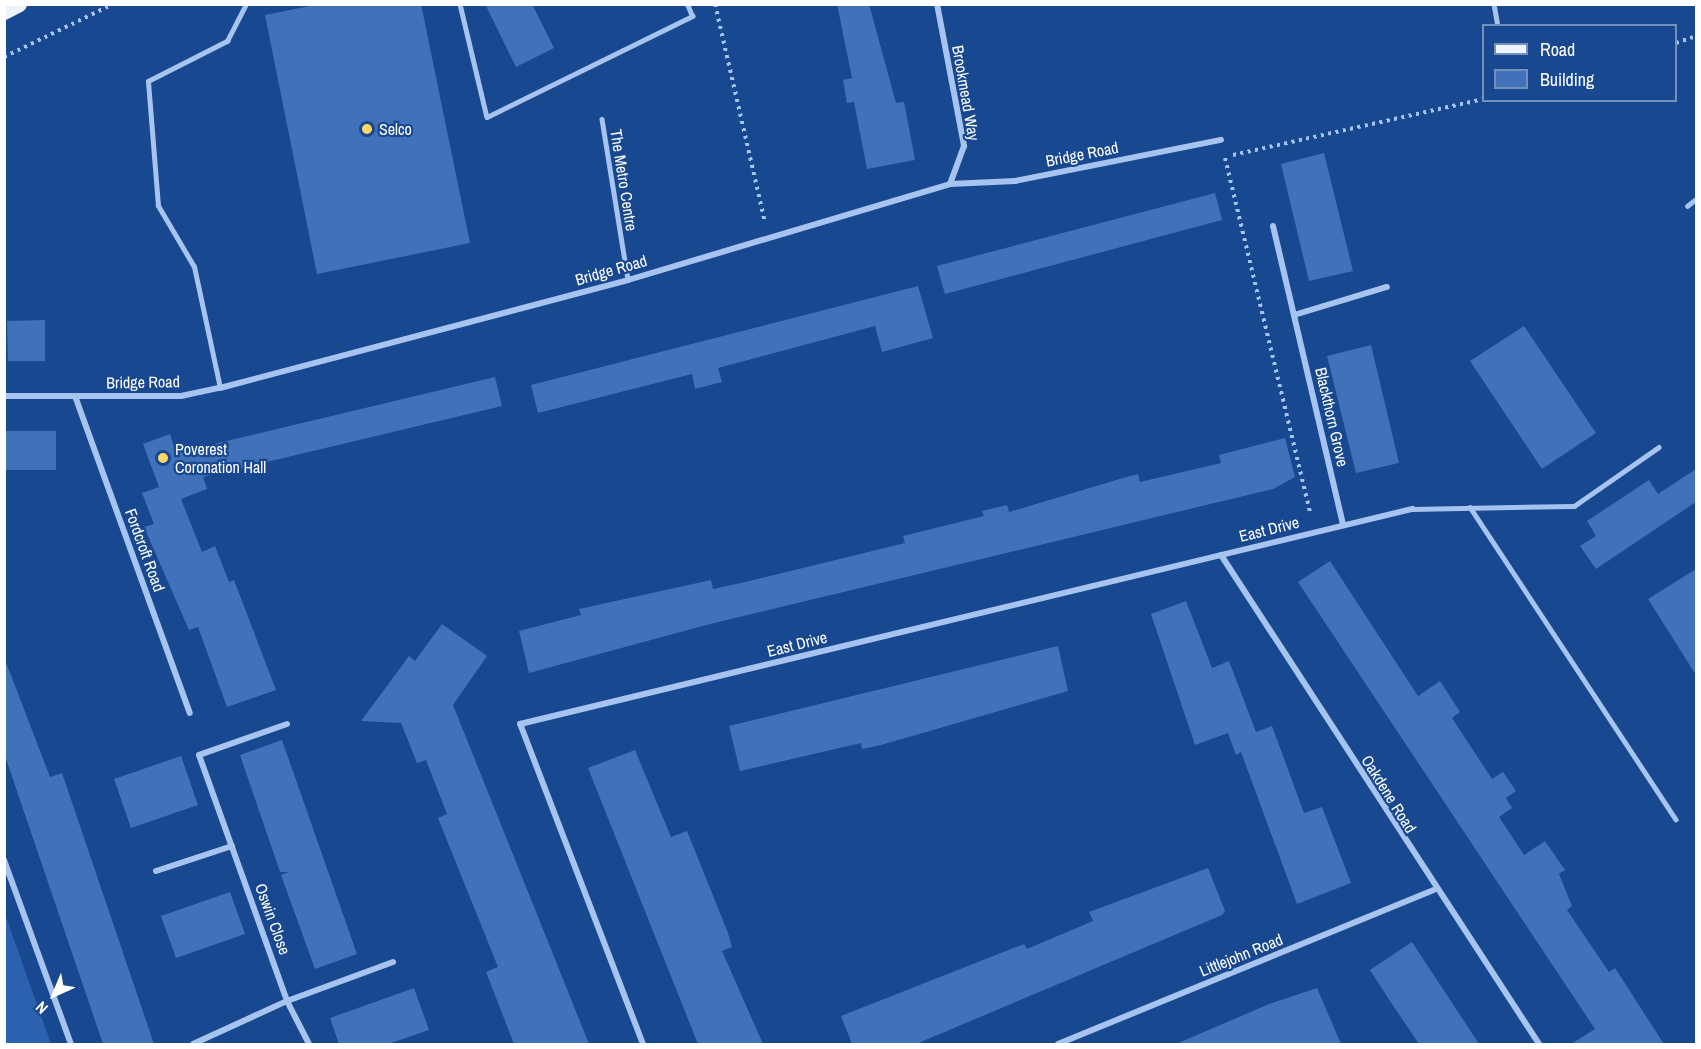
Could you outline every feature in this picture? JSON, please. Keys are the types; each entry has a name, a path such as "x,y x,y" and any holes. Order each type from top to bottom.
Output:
{"main road":[{"path":"4,12 19,4"}],"street":[{"name":"Brookmead Way","path":"937,4 964,146 950,184"},
{"name":"Bridge Road","path":"4,396 181,396 220,388 628,280 950,184 1015,181 1221,140"},
{"name":"Blackthorn Grove","path":"1273,226 1343,525"},
{"path":"1294,315 1387,288"},
{"name":"Fordcroft Road","path":"75,396 190,713"},
{"name":"East Drive","path":"643,1044 520,724 1412,509"},
{"name":"Oakdene Road","path":"1221,555 1434,890 1539,1044"},
{"name":"Oswin Close","path":"287,724 199,755 287,1001 309,1044"},
{"path":"156,871 232,846"},
{"path":"4,860 71,1044"},
{"name":"Littlejohn Road","path":"1058,1044 1434,890"},
{"path":"193,1044 287,1001 393,962"}],"lane":[{"path":"220,388 194,267 158,206 148,81 227,41 246,4"},
{"path":"460,4 487,117 692,16 687,4"},
{"path":"1494,4 1498,24"},
{"name":"The Metro Centre","path":"602,119 628,280"},
{"path":"1687,206 1696,199"},
{"path":"1412,509 1574,506 1659,447"},
{"path":"1470,507 1676,819"}],"path":[{"path":"4,57 113,4"},
{"path":"715,4 769,237"},
{"path":"1677,43 1696,36"},
{"path":"1224,157 1482,99"},
{"path":"1221,140 1315,532"}],"shaded area":[{"path":"5,914 51,1044 5,1044"}],"building":[{"name":"Selco","path":"320,4 421,4 470,243 317,274 265,15"},
{"path":"485,4 532,4 554,48 516,67"},
{"path":"837,4 869,4 896,103 904,102 915,160 867,169 854,102 847,103 843,80 852,78"},
{"path":"1324,153 1353,271 1309,281 1281,164"},
{"path":"1215,193 1222,220 945,294 937,266"},
{"path":"918,286 933,338 882,352 875,326 718,368 722,382 695,389 692,374 538,413 531,385"},
{"path":"45,320 45,361 8,361 7,321"},
{"path":"1524,326 1596,433 1542,469 1470,361"},
{"path":"1371,345 1399,463 1356,473 1327,356"},
{"path":"495,377 502,406 203,477 207,489 181,499 202,552 215,546 229,582 234,580 276,690 227,707 198,627 189,630 144,527 154,524 142,493 159,487 143,444 170,434 176,453"},
{"path":"4,431 56,431 56,470 4,470"},
{"path":"1285,438 1295,477 1273,489 710,624 529,673 519,631 581,615 579,609 711,580 713,589 741,583 905,543 903,536 984,516 982,511 1007,505 1009,512 1138,474 1140,482 1221,463 1219,455"},
{"path":"1696,469 1696,502 1596,569 1580,546 1596,536 1587,521 1649,480 1658,494"},
{"path":"1330,561 1418,696 1440,681 1460,712 1452,718 1492,779 1503,772 1516,791 1506,798 1512,808 1499,817 1524,855 1545,841 1565,870 1559,874 1572,906 1567,910 1609,972 1615,968 1664,1044 1571,1044 1595,1029 1298,582"},
{"path":"1696,569 1696,675 1648,599"},
{"path":"1186,601 1212,668 1229,661 1256,732 1272,726 1304,813 1322,807 1351,883 1297,904 1241,752 1236,755 1228,733 1195,745 1151,614"},
{"path":"442,624 487,656 453,705 589,1044 514,1044 486,972 498,967 438,818 447,814 426,760 417,763 401,723 361,721 409,656 415,661"},
{"path":"1058,646 1068,691 881,745 862,749 861,743 740,771 729,726"},
{"path":"4,657 50,777 62,773 154,1044 103,1044 4,753"},
{"path":"282,740 357,954 315,969 281,875 289,872 280,872 240,755"},
{"path":"635,750 671,837 687,831 728,933 732,947 722,951 763,1044 698,1044 588,768"},
{"path":"181,756 198,805 131,828 114,779"},
{"path":"1208,868 1225,911 1222,915 916,1044 852,1044 841,1016 1024,944 1027,949 1093,921 1089,912"},
{"path":"230,892 245,934 176,958 161,916"},
{"path":"1412,942 1479,1044 1419,1044 1388,998 1370,970"},
{"path":"414,988 429,1030 388,1044 339,1044 330,1018"},
{"path":"1317,988 1341,1044 1176,1044 1269,1004"}],"place":[{"name":"Selco","path":"367,129"},
{"name":"Poverest Coronation Hall","path":"163,458"}]}
